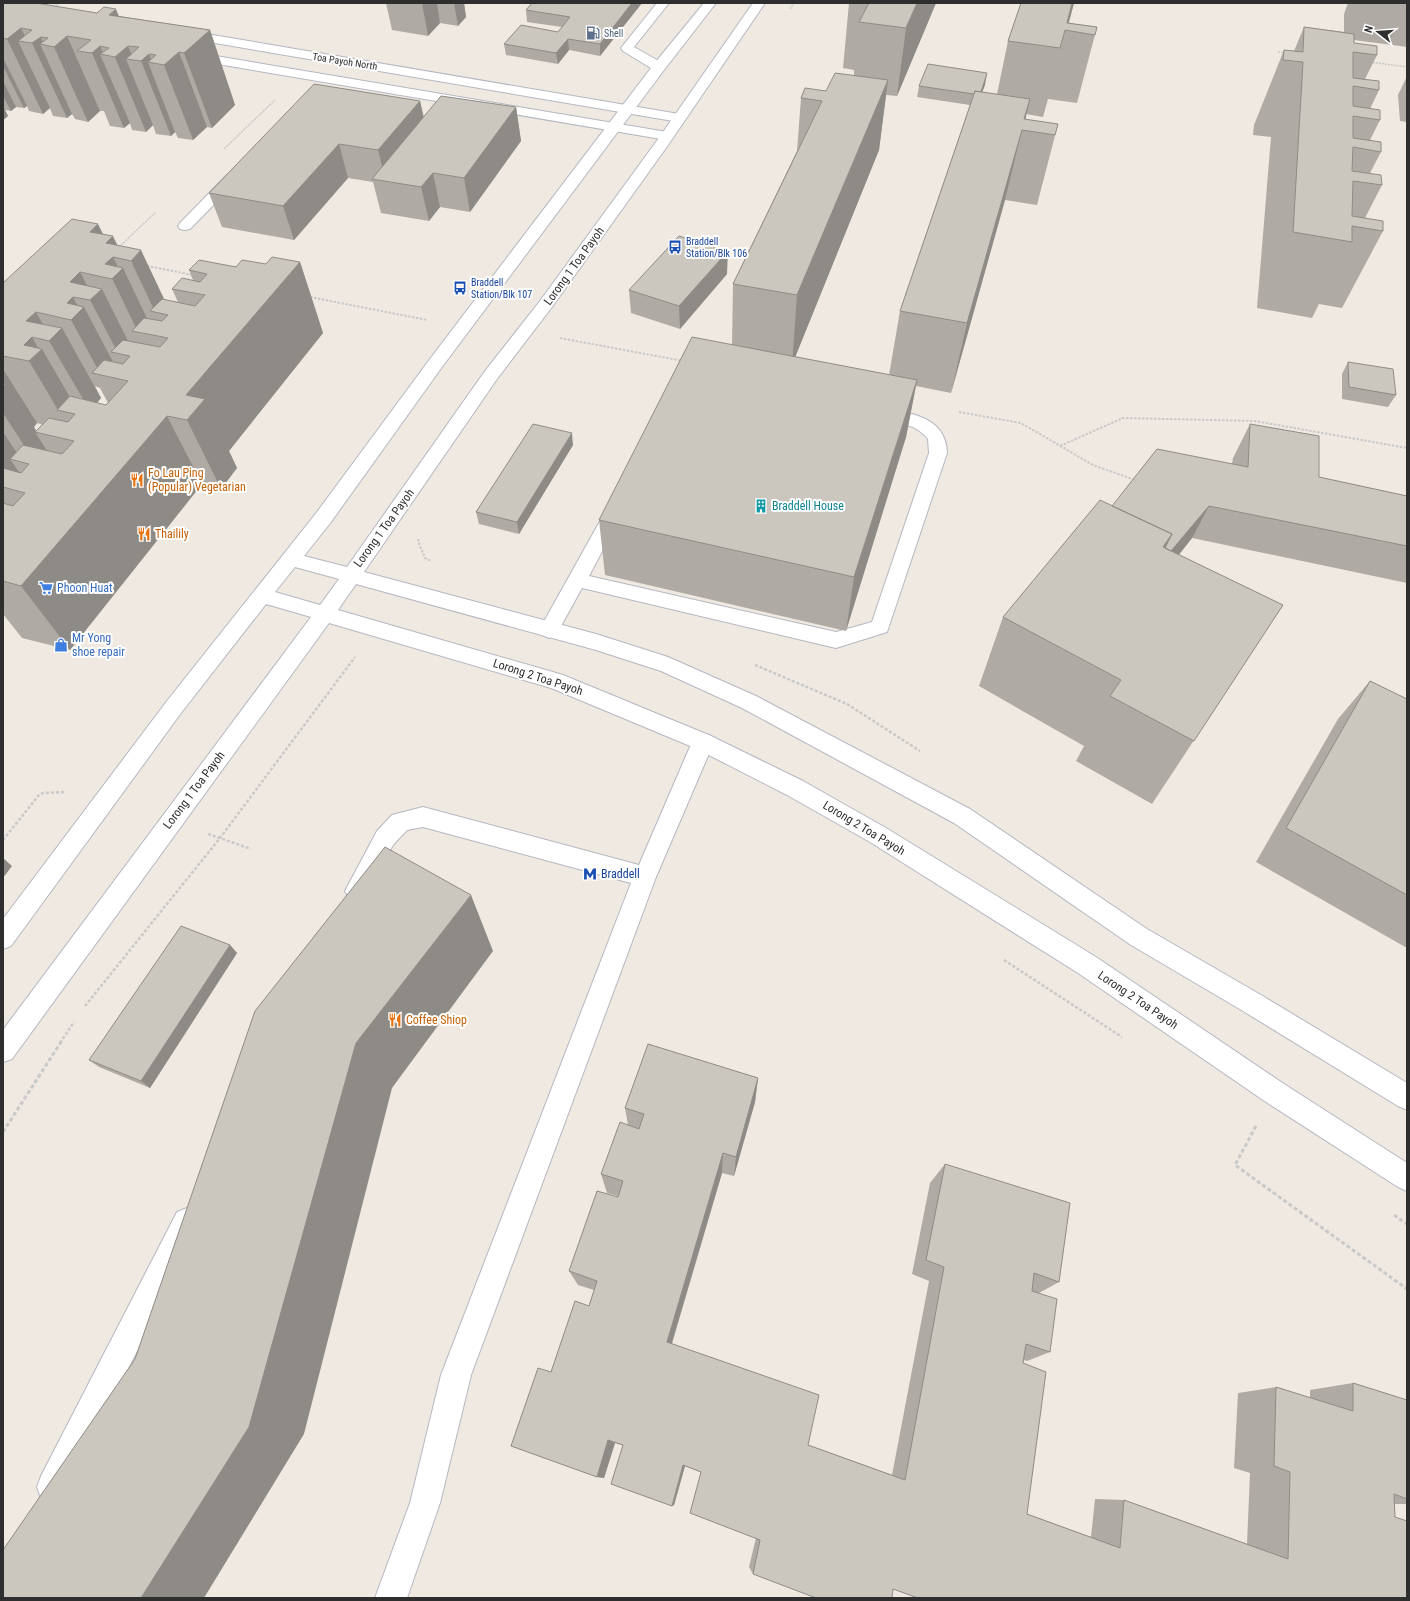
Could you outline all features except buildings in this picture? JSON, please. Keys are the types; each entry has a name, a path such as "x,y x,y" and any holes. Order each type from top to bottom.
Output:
{"street":[{"path":"659,67 627,48 663,3"},
{"path":"3,938 174,708 324,517 463,328 659,67 710,3"},
{"name":"Lorong 1 Toa Payoh","path":"3,1050 324,614 491,375 546,304 667,136 759,3"},
{"name":"Toa Payoh North","path":"174,32 679,118"},
{"name":"Toa Payoh North","path":"177,54 667,136"},
{"path":"319,91 330,80"},
{"path":"185,226 241,170"},
{"path":"577,580 836,640 880,627 938,453 936,438 927,427 910,419 863,410"},
{"path":"549,630 623,495"},
{"path":"291,559 596,642 668,665 749,702 962,816 1139,937 1252,1003 1407,1097"},
{"name":"Lorong 2 Toa Payoh","path":"263,596 556,681 704,742 795,788 878,835 1086,965 1275,1093 1407,1178"},
{"path":"390,1598 425,1503 456,1375 645,877 704,742"},
{"path":"348,908 385,838 400,822 423,817 645,877"},
{"path":"39,1512 197,1201"}],"path":[{"path":"48,11 60,3"},
{"path":"1278,52 1286,53"},
{"path":"1369,62 1407,67"},
{"path":"147,266 193,275"},
{"path":"303,296 463,328"},
{"path":"1060,446 1123,418 1255,421 1407,448"},
{"path":"83,1009 220,838 358,653"},
{"path":"3,840 40,795 43,793 67,792"},
{"path":"171,821 251,850"},
{"path":"998,956 1124,1039"},
{"path":"3,1132 78,1015"},
{"path":"1275,1093 1235,1165 1407,1289"},
{"path":"1250,1122 1257,1126"},
{"path":"1387,1211 1407,1224"}],"place":[{"name":"Shell","path":"593,33"},
{"name":"Braddell Station/Blk 106","path":"675,247"},
{"name":"Braddell Station/Blk 107","path":"460,288"},
{"name":"Fo Lau Ping (Popular) Vegetarian","path":"137,480"},
{"name":"Braddell House","path":"761,506"},
{"name":"Thailily","path":"144,534"},
{"name":"Phoon Huat","path":"46,588"},
{"name":"Mr Yong shoe repair","path":"61,645"},
{"name":"Braddell","path":"590,874"},
{"name":"Coffee Shiop","path":"395,1020"}]}
